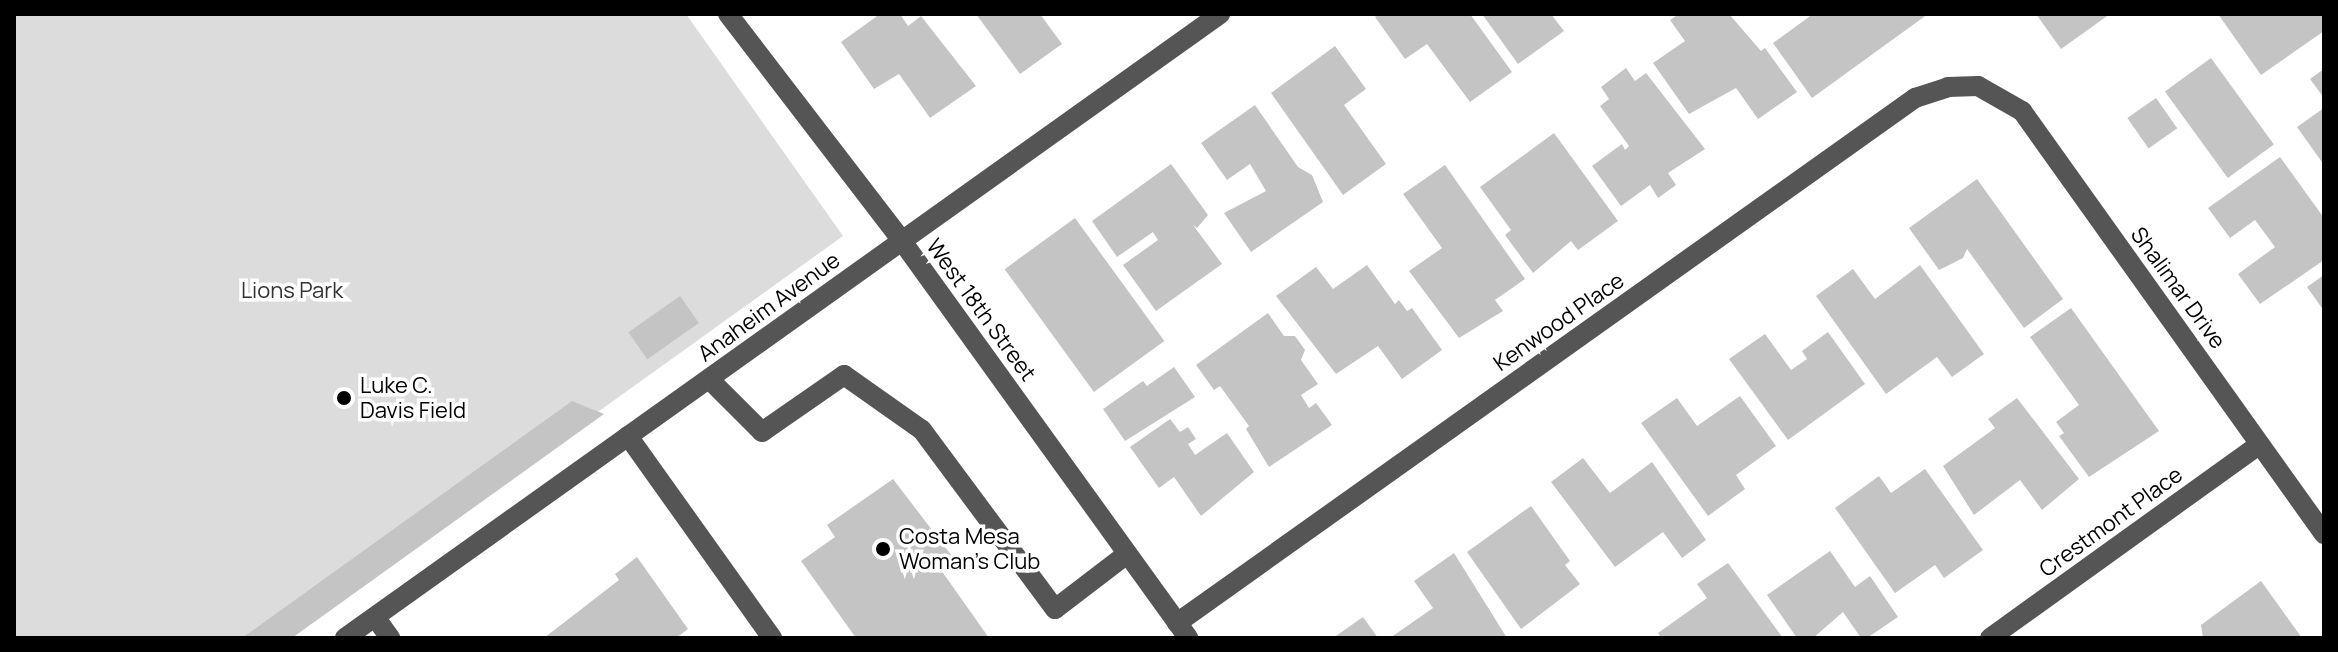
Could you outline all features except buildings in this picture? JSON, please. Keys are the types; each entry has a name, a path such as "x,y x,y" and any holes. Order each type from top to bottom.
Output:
{"street":[{"name":"West 18th Street","path":"728,14 902,241 1182,631"},
{"name":"Anaheim Avenue","path":"345,638 1220,14"},
{"name":"Shalimar Drive","path":"1978,86 2022,111 2324,534"},
{"name":"Kenwood Place","path":"1182,631 1915,98 1978,86"},
{"path":"709,379 762,432 844,375 922,430 1055,609 1127,554"},
{"path":"628,436 772,638"},
{"name":"Crestmont Place","path":"1990,638 2260,444"},
{"path":"375,617 390,638"}],"green space":[{"name":"Lions Park","path":"14,14 686,14 843,236 283,638 14,638"}],"place":[{"name":"Luke C. Davis Field","path":"344,398"},
{"name":"Costa Mesa Woman's Club","path":"883,549"}]}
